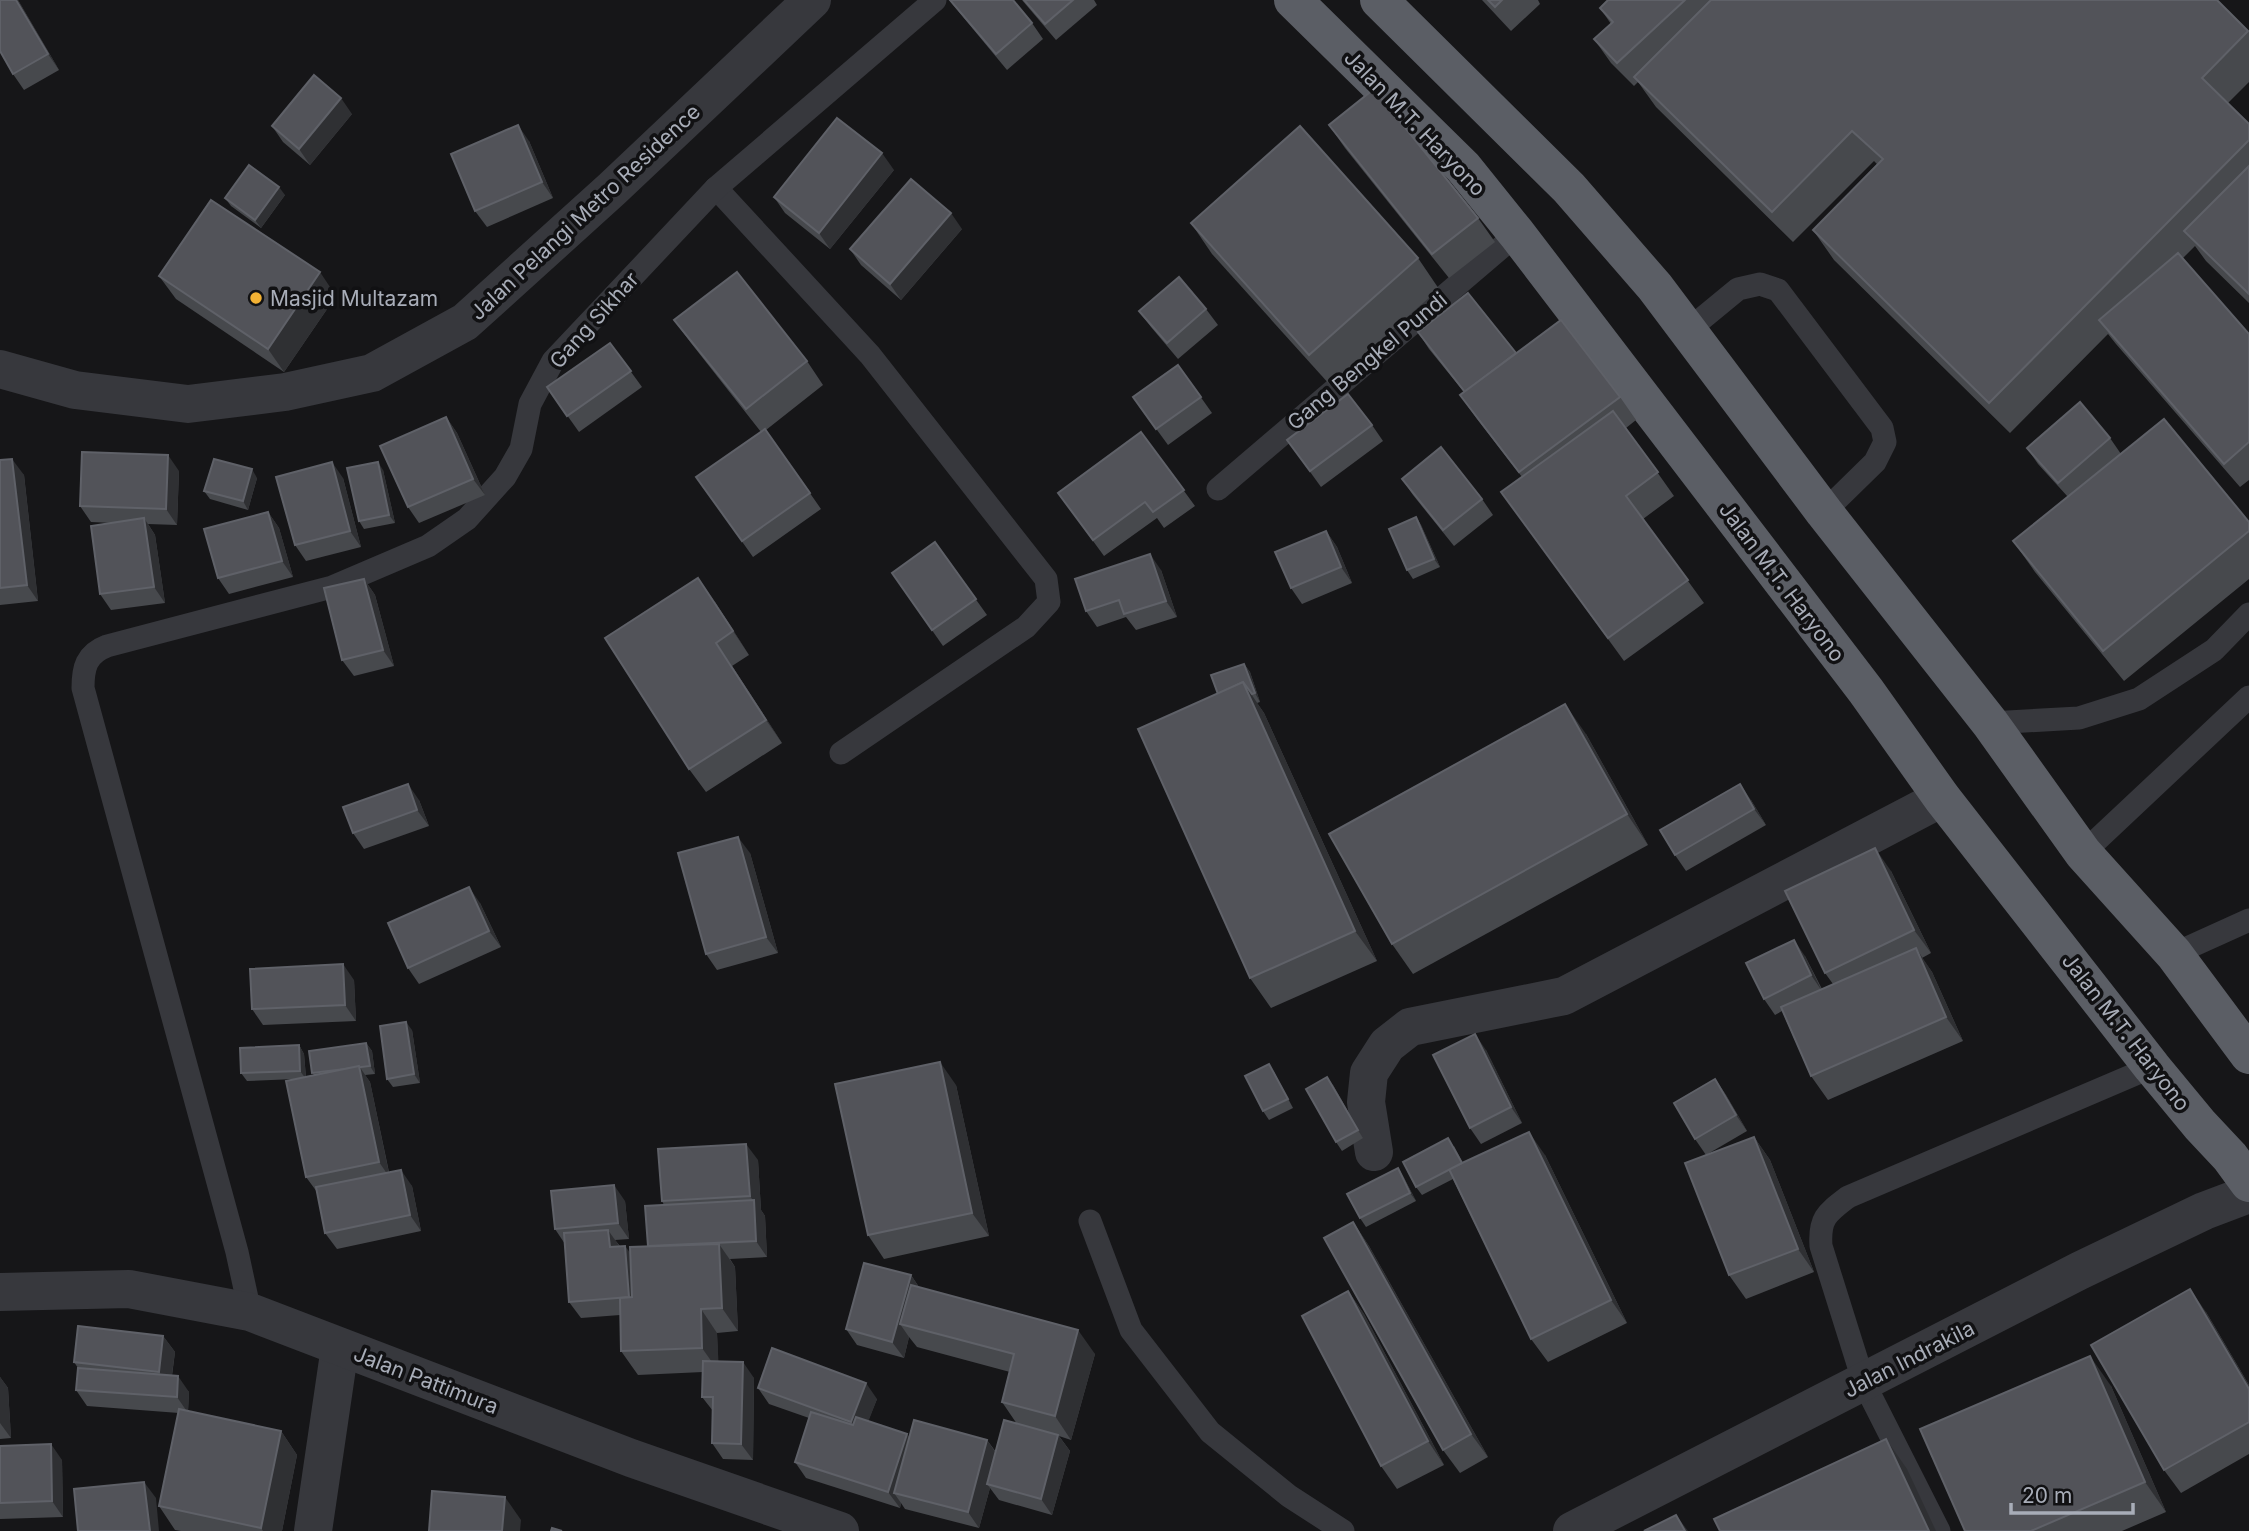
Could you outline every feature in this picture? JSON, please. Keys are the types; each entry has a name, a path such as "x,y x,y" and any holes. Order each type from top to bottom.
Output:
{"highway":[{"name":"Jalan M.T. Haryono","path":"1293,0 1463,167 1866,691 1942,798 2152,1067 2249,1182"},
{"path":"1379,0 1569,188 1655,288 1824,512 1990,723 2083,853 2245,1036"}],"street":[{"name":"Jalan Pelangi Metro Residence","path":"0,369 75,390 188,404 285,392 372,373 465,322 612,189 812,0"},
{"path":"1374,1152 1366,1102 1369,1073 1387,1045 1410,1027 1564,996 1942,798"},
{"name":"Jalan Indrakila","path":"1572,1531 2079,1271 2204,1211 2249,1194"},
{"name":"Jalan Pattimura","path":"0,1292 129,1290 250,1312 631,1458 840,1531"},
{"path":"313,1531 340,1347"}],"lane":[{"name":"Gang Sikhar","path":"250,1312 237,1252 83,688 83,669 89,658 98,650 332,587 428,546 467,519 505,477 521,449 530,404 553,362 716,188 935,0"},
{"path":"716,188 870,355 1046,579 1049,602 1026,627 841,753"},
{"name":"Gang Bengkel Pundi","path":"1217,489 1517,234"},
{"path":"1687,331 1738,289 1760,284 1778,290 1882,428 1885,442 1875,462 1824,512"},
{"path":"1990,723 2079,718 2139,699 2214,650 2249,614"},
{"path":"2083,853 2249,697"},
{"path":"2174,954 2249,920"},
{"path":"1939,1531 1864,1383 1821,1246 1820,1231 1829,1211 1848,1197 2152,1067"},
{"path":"1090,1221 1131,1330 1210,1432 1289,1496 1343,1531"}],"building":[{"path":"0,0 16,0 48,54 13,74 0,51"},
{"path":"950,0 1013,0 1032,23 996,54"},
{"path":"1024,0 1073,0 1045,24"},
{"path":"1488,0 1502,0 1495,7"},
{"path":"1608,0 1685,0 1617,63 1594,39 1613,22 1600,8"},
{"path":"1711,0 2217,0 2248,31 2202,78 2249,124 2249,140 1989,403 1813,230 1883,159 1852,131 1772,212 1634,77"},
{"path":"314,75 341,98 299,149 272,126"},
{"path":"1374,89 1478,218 1432,254 1329,125"},
{"path":"837,118 882,153 819,233 774,197"},
{"path":"518,125 542,182 475,211 451,154"},
{"path":"1300,126 1418,258 1309,355 1191,223"},
{"path":"249,165 279,187 255,220 225,198"},
{"path":"2249,166 2249,294 2184,231"},
{"path":"911,179 951,213 890,284 850,249"},
{"name":"Masjid Multazam","path":"211,200 320,272 268,349 159,276"},
{"path":"2178,253 2249,334 2249,442 2224,464 2099,320"},
{"path":"737,272 807,361 746,409 674,320"},
{"path":"1179,277 1206,309 1167,343 1139,311"},
{"path":"1468,293 1516,353 1465,392 1418,332"},
{"path":"1561,320 1620,397 1519,472 1460,395"},
{"path":"610,343 631,371 567,416 547,387"},
{"path":"1178,365 1201,397 1156,429 1133,397"},
{"path":"1348,394 1372,425 1310,471 1287,440"},
{"path":"2080,402 2110,438 2058,483 2027,448"},
{"path":"1613,411 1658,472 1626,496 1688,580 1608,638 1501,492"},
{"path":"446,417 473,479 408,507 380,446"},
{"path":"2164,419 2249,522 2249,531 2103,651 2013,541"},
{"path":"765,429 810,493 742,541 696,477"},
{"path":"1141,432 1184,490 1153,512 1145,502 1093,540 1058,493"},
{"path":"1441,447 1482,499 1443,530 1402,479"},
{"path":"82,452 168,455 166,509 80,506"},
{"path":"12,459 27,585 0,588 0,460"},
{"path":"214,459 252,469 243,501 204,491"},
{"path":"332,462 350,531 295,545 276,477"},
{"path":"378,462 389,515 359,521 347,468"},
{"path":"268,512 282,561 218,578 204,529"},
{"path":"1416,517 1434,559 1407,570 1389,529"},
{"path":"144,518 154,587 100,594 91,526"},
{"path":"1326,531 1341,567 1291,588 1275,552"},
{"path":"935,542 976,599 932,630 892,573"},
{"path":"1150,554 1166,601 1124,614 1119,600 1086,611 1075,579"},
{"path":"698,578 733,631 716,643 766,720 689,769 605,638"},
{"path":"364,579 383,650 342,660 324,588"},
{"path":"1244,664 1255,693 1252,694 1243,682 1218,694 1211,675"},
{"path":"1243,682 1355,931 1250,978 1138,729"},
{"path":"1565,704 1627,814 1392,944 1329,834"},
{"path":"408,784 417,810 353,833 343,807"},
{"path":"1740,784 1754,809 1675,855 1660,830"},
{"path":"738,837 766,937 706,954 678,853"},
{"path":"1875,848 1914,930 1825,973 1785,891"},
{"path":"469,887 489,931 408,968 388,923"},
{"path":"1794,940 1811,975 1764,999 1746,963"},
{"path":"1916,948 1946,1017 1811,1076 1781,1007"},
{"path":"343,964 345,1005 252,1009 250,969"},
{"path":"406,1022 414,1074 387,1079 380,1026"},
{"path":"1475,1034 1511,1107 1470,1128 1433,1055"},
{"path":"366,1043 370,1066 312,1073 309,1051"},
{"path":"299,1045 300,1071 241,1073 240,1048"},
{"path":"940,1062 972,1213 868,1235 835,1084"},
{"path":"1269,1064 1288,1099 1263,1111 1245,1076"},
{"path":"359,1066 379,1162 306,1177 286,1081"},
{"path":"1327,1077 1358,1130 1336,1142 1306,1089"},
{"path":"1715,1079 1736,1115 1695,1139 1674,1103"},
{"path":"1529,1132 1611,1300 1531,1339 1449,1169"},
{"path":"1754,1137 1798,1249 1729,1275 1685,1163"},
{"path":"1448,1138 1462,1163 1416,1187 1403,1162"},
{"path":"746,1144 750,1196 662,1201 658,1149"},
{"path":"1398,1168 1410,1193 1360,1218 1347,1194"},
{"path":"401,1170 410,1215 325,1233 316,1187"},
{"path":"614,1185 618,1223 555,1229 551,1191"},
{"path":"754,1200 756,1241 648,1246 645,1206"},
{"path":"1353,1222 1471,1434 1443,1450 1324,1238"},
{"path":"608,1230 610,1247 625,1246 629,1297 569,1302 564,1233"},
{"path":"719,1244 722,1308 701,1309 702,1348 621,1351 620,1298 632,1297 630,1247"},
{"path":"864,1263 911,1275 892,1342 846,1329"},
{"path":"911,1285 1078,1330 1055,1416 1002,1402 1014,1354 900,1324"},
{"path":"2190,1289 2249,1389 2249,1422 2164,1470 2091,1345"},
{"path":"1348,1291 1428,1441 1381,1466 1302,1316"},
{"path":"78,1326 163,1336 159,1372 74,1362"},
{"path":"772,1348 866,1383 851,1422 758,1388"},
{"path":"2090,1356 2145,1482 2031,1531 1965,1531 1920,1429"},
{"path":"703,1361 743,1362 741,1444 712,1443 713,1397 702,1397"},
{"path":"78,1368 178,1376 177,1397 76,1390"},
{"path":"179,1409 281,1431 261,1528 159,1506"},
{"path":"811,1412 853,1425 856,1417 907,1434 888,1492 795,1462"},
{"path":"914,1420 987,1440 968,1512 894,1493"},
{"path":"1004,1420 1058,1435 1041,1499 987,1484"},
{"path":"1886,1439 1929,1531 1720,1531 1714,1519"},
{"path":"51,1444 52,1501 0,1503 0,1446"},
{"path":"144,1482 150,1531 78,1531 74,1489"},
{"path":"432,1491 505,1497 502,1531 429,1531"},
{"path":"1676,1515 1685,1531 1644,1531"}],"place":[{"name":"Masjid Multazam","path":"256,298"}]}
